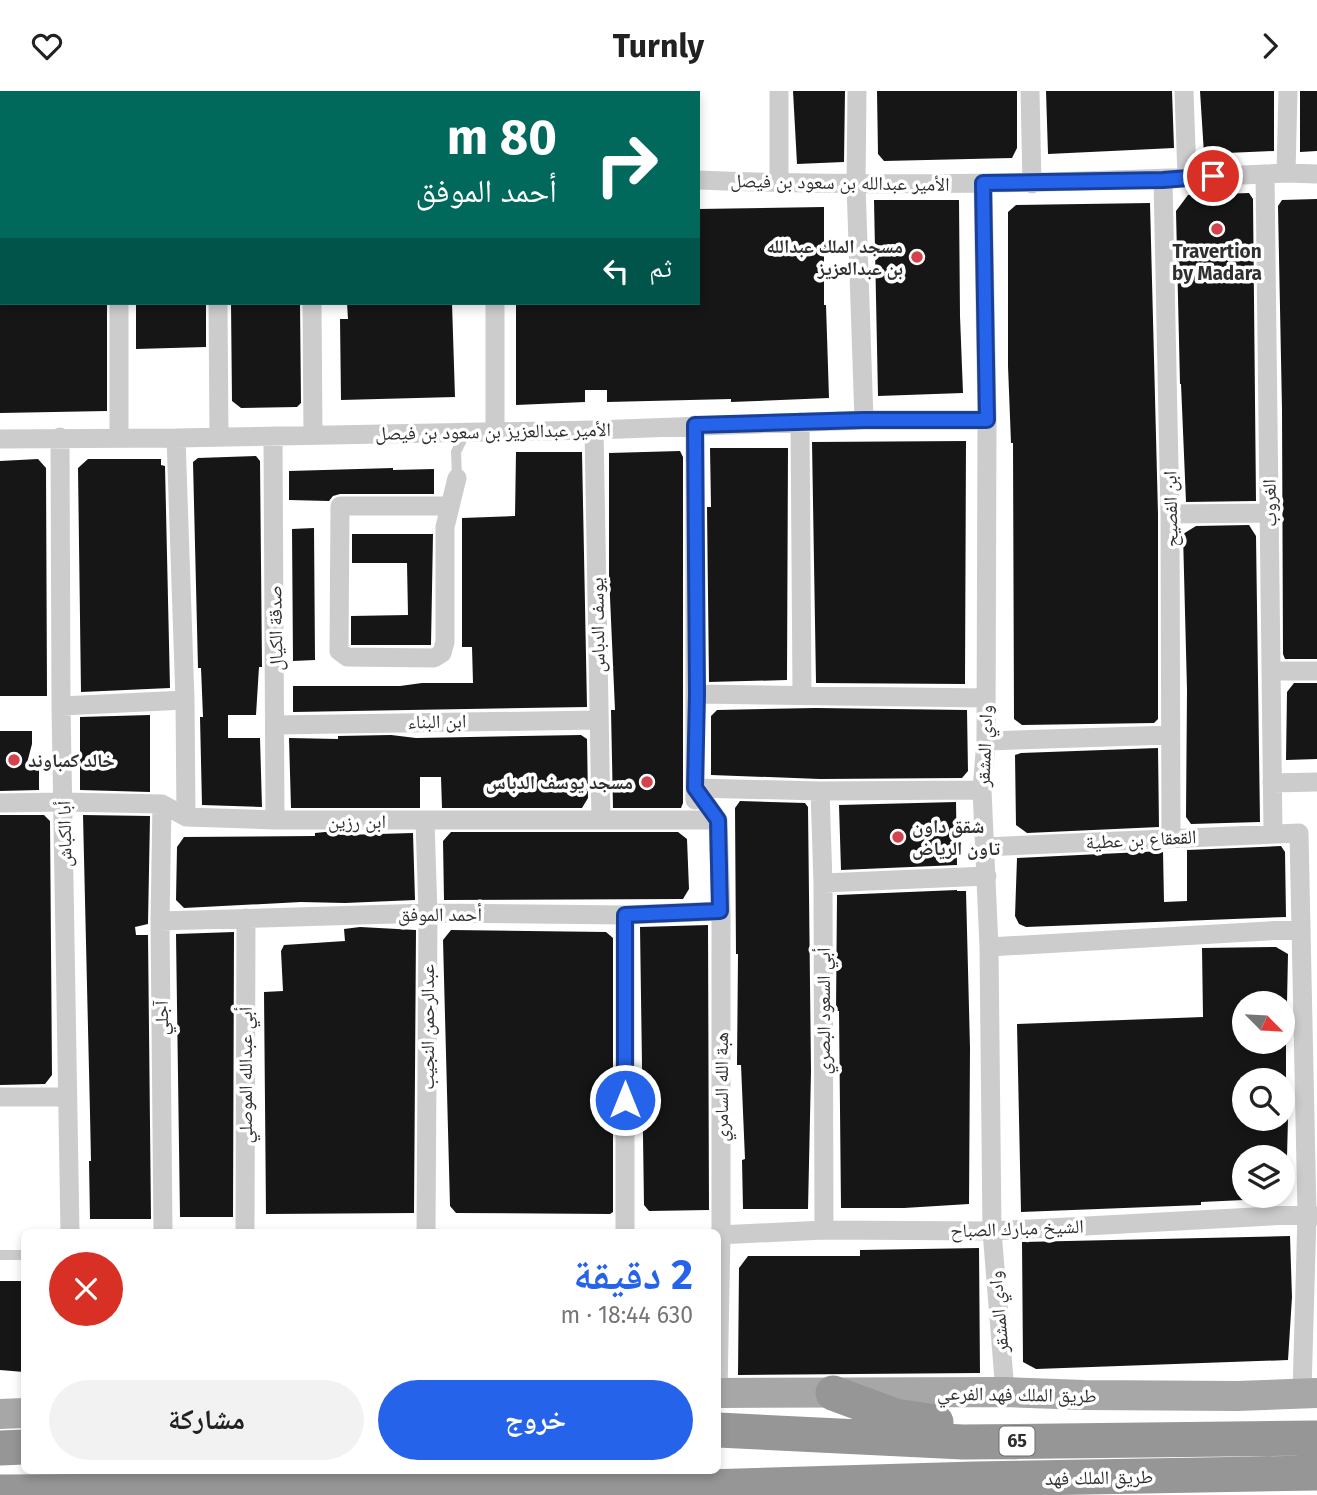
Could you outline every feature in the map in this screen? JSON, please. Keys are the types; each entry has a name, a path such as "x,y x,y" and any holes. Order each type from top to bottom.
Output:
{"highway":[{"path":"833,1393 895,1416 958,1425 996,1426 1056,1441"},
{"name":"طريق الملك فهد","path":"721,1430 963,1442 1317,1438"},
{"path":"0,1448 21,1447"},
{"name":"طريق الملك فهد","path":"0,1492 570,1491 975,1479 1317,1473"}],"main road":[{"name":"طريق الملك فهد الفرعي","path":"721,1393 1005,1392 1216,1396 1309,1392"},
{"path":"0,1414 21,1413"}],"street":[{"path":"779,91 779,183"},
{"path":"857,91 856,185 864,420"},
{"path":"1030,91 1032,184"},
{"path":"1184,91 1187,177"},
{"path":"1286,173 1288,91"},
{"name":"الغروب","path":"1265,174 1273,832"},
{"name":"الأمير عبدالله بن سعود بن فيصل","path":"700,180 856,185 1032,184 1317,174"},
{"name":"ابن الفصيح","path":"1163,180 1170,514 1171,838"},
{"name":"وادي المشقر","path":"983,183 987,420 986,741 982,790 989,947 992,1231 1005,1392"},
{"path":"119,305 119,438"},
{"path":"218,305 219,436"},
{"path":"312,305 313,434"},
{"path":"495,305 495,431"},
{"name":"الأمير عبدالعزيز بن سعود بن فيصل","path":"0,439 594,430 864,420 987,420"},
{"path":"800,422 802,694"},
{"path":"695,425 696,819"},
{"name":"يوسف الدباس","path":"594,430 597,720 601,820"},
{"name":"صدقة الكيال","path":"273,436 275,820"},
{"name":"أبا الكباش","path":"60,437 61,706 70,1229"},
{"path":"176,438 186,817"},
{"path":"449,506 340,506 339,651 342,655 434,658 442,653 445,642 445,527 457,478"},
{"path":"1170,514 1269,513"},
{"path":"1272,671 1317,671"},
{"path":"697,694 986,698"},
{"path":"61,706 185,700"},
{"name":"ابن البناء","path":"276,725 597,720"},
{"path":"986,741 1170,735"},
{"path":"1272,782 1317,782"},
{"path":"695,788 820,791 982,790"},
{"path":"695,788 718,820"},
{"name":"أبي السعود البصري","path":"820,791 823,883 824,1230"},
{"name":"ابن رزين","path":"0,803 64,801 162,804 186,817 275,820 718,820"},
{"name":"آجلي","path":"162,804 160,921 163,1229"},
{"name":"هبة الله السامري","path":"718,820 719,1229"},
{"name":"عبدالرحمن النجيب","path":"425,821 428,913 426,1229"},
{"name":"القعقاع بن عطية","path":"984,847 1298,832 1301,929"},
{"path":"823,883 987,876"},
{"name":"أحمد الموفق","path":"160,921 428,913 625,915 720,911"},
{"path":"625,915 625,1229"},
{"name":"أبي عبدالله الموصلي","path":"244,1229 246,918"},
{"path":"989,947 1301,929 1312,1215 1309,1392"},
{"path":"0,1097 68,1097"},
{"name":"الشيخ مبارك الصباح","path":"721,1234 824,1230 992,1231 1312,1215"}],"lane":[{"path":"457,478 456,452 467,432"},
{"path":"0,1255 21,1255"}],"building":[{"path":"793,91 845,91 844,162 797,164"},
{"path":"877,91 1017,91 1017,148 1012,158 884,161 878,154"},
{"path":"1046,91 1172,91 1174,148 1048,154"},
{"path":"1200,91 1274,91 1274,151 1204,154"},
{"path":"1300,91 1317,91 1317,151 1300,152"},
{"path":"1249,193 1253,199 1256,501 1186,502 1176,211 1188,195"},
{"path":"1317,199 1317,659 1285,659 1278,206 1282,200"},
{"path":"874,200 959,200 963,393 878,396"},
{"path":"1150,203 1158,514 1158,719 1154,723 1022,725 1014,719 1013,443 1008,366 1008,212 1016,205"},
{"path":"824,207 824,305 829,398 731,402 731,399 607,402 607,390 585,390 585,402 516,405 516,305 700,305 700,209"},
{"path":"0,305 107,305 107,411 0,413"},
{"path":"136,305 206,305 206,347 136,349"},
{"path":"231,305 300,305 301,403 297,407 241,408 232,401"},
{"path":"347,305 452,305 455,397 341,400 340,319 348,319"},
{"path":"966,441 965,684 816,683 812,442"},
{"path":"710,448 788,448 787,680 709,682 707,507 711,507"},
{"path":"680,451 683,457 683,803 681,808 613,808 611,710 615,710 609,575 609,453"},
{"path":"516,452 582,452 587,707 293,712 293,686 473,683 472,647 462,647 462,518 515,516"},
{"path":"256,456 260,461 262,667 259,667 256,715 228,715 228,738 260,738 262,807 202,805 200,717 203,717 201,668 198,668 193,462 198,458"},
{"path":"38,459 46,468 47,696 0,696 0,461"},
{"path":"88,459 161,459 161,465 165,466 170,688 81,692 78,468"},
{"path":"434,469 434,494 340,494 329,501 289,500 289,471"},
{"path":"1249,525 1256,536 1260,822 1191,824 1186,817 1187,690 1183,534 1196,526"},
{"path":"314,528 315,660 293,661 292,529"},
{"path":"352,534 433,534 431,645 351,645 351,616 408,615 407,563 352,563"},
{"path":"1294,683 1317,683 1317,759 1286,760 1287,692"},
{"path":"717,710 967,710 968,771 962,778 820,779 711,775 711,716"},
{"path":"150,715 150,792 80,790 80,717"},
{"name":"خالد كمباوند","path":"0,731 32,731 27,763 39,766 39,790 0,791"},
{"path":"391,735 416,738 581,735 587,739 588,798 582,808 442,808 441,777 420,777 420,808 291,808 289,738 338,739 338,736"},
{"path":"1158,748 1159,827 1027,833 1016,825 1015,755"},
{"path":"740,801 805,803 808,807 811,1071 808,1209 743,1209 742,1160 745,1159 741,1065 737,1065 736,954 735,808"},
{"name":"شقق داون تاون الرياض","path":"956,802 957,865 841,870 839,805"},
{"path":"0,815 44,815 50,821 52,1075 45,1084 0,1085"},
{"path":"83,815 150,816 148,924 135,927 136,935 148,935 151,1219 90,1219"},
{"path":"344,832 344,835 413,833 415,900 184,908 176,900 177,847 184,837 315,836 315,833"},
{"path":"451,832 678,832 687,839 689,889 683,899 444,900 443,841"},
{"path":"1281,846 1285,852 1286,917 1026,927 1019,924 1015,916 1017,858 1163,851 1164,902 1187,901 1187,850"},
{"path":"966,891 970,1048 969,1204 841,1208 839,1011 836,1011 837,895"},
{"path":"708,925 709,1210 649,1211 644,1205 640,927"},
{"path":"360,927 416,930 414,1213 266,1214 264,992 283,991 281,951 284,945 345,941 344,929"},
{"path":"451,930 606,932 613,938 613,1212 610,1214 456,1213 450,1206 443,940"},
{"path":"234,932 233,1217 180,1217 176,934"},
{"path":"1276,947 1288,954 1287,991 1232,991 1232,1054 1286,1054 1286,1068 1232,1068 1232,1131 1288,1131 1287,1145 1232,1145 1232,1201 1201,1202 1201,1205 1021,1212 1017,1024 1203,1017 1202,948"},
{"path":"1290,1236 1292,1297 1288,1360 1036,1369 1023,1362 1022,1242"},
{"path":"979,1248 980,1373 738,1375 739,1268 748,1256 860,1256 860,1250"},
{"path":"0,1281 21,1281 21,1372 0,1370"}],"place":[{"name":"Travertion by Madara","path":"1217,229"},
{"name":"مسجد الملك عبدالله بن عبدالعزيز","path":"917,257"},
{"name":"خالد كمباوند","path":"14,760"},
{"name":"مسجد يوسف الدباس","path":"647,782"},
{"name":"شقق داون تاون الرياض","path":"898,837"}],"route":[{"path":"625,1100 625,915 720,911 718,820 695,788 695,425 864,420 987,420 983,183 1032,184 1213,176"}]}
